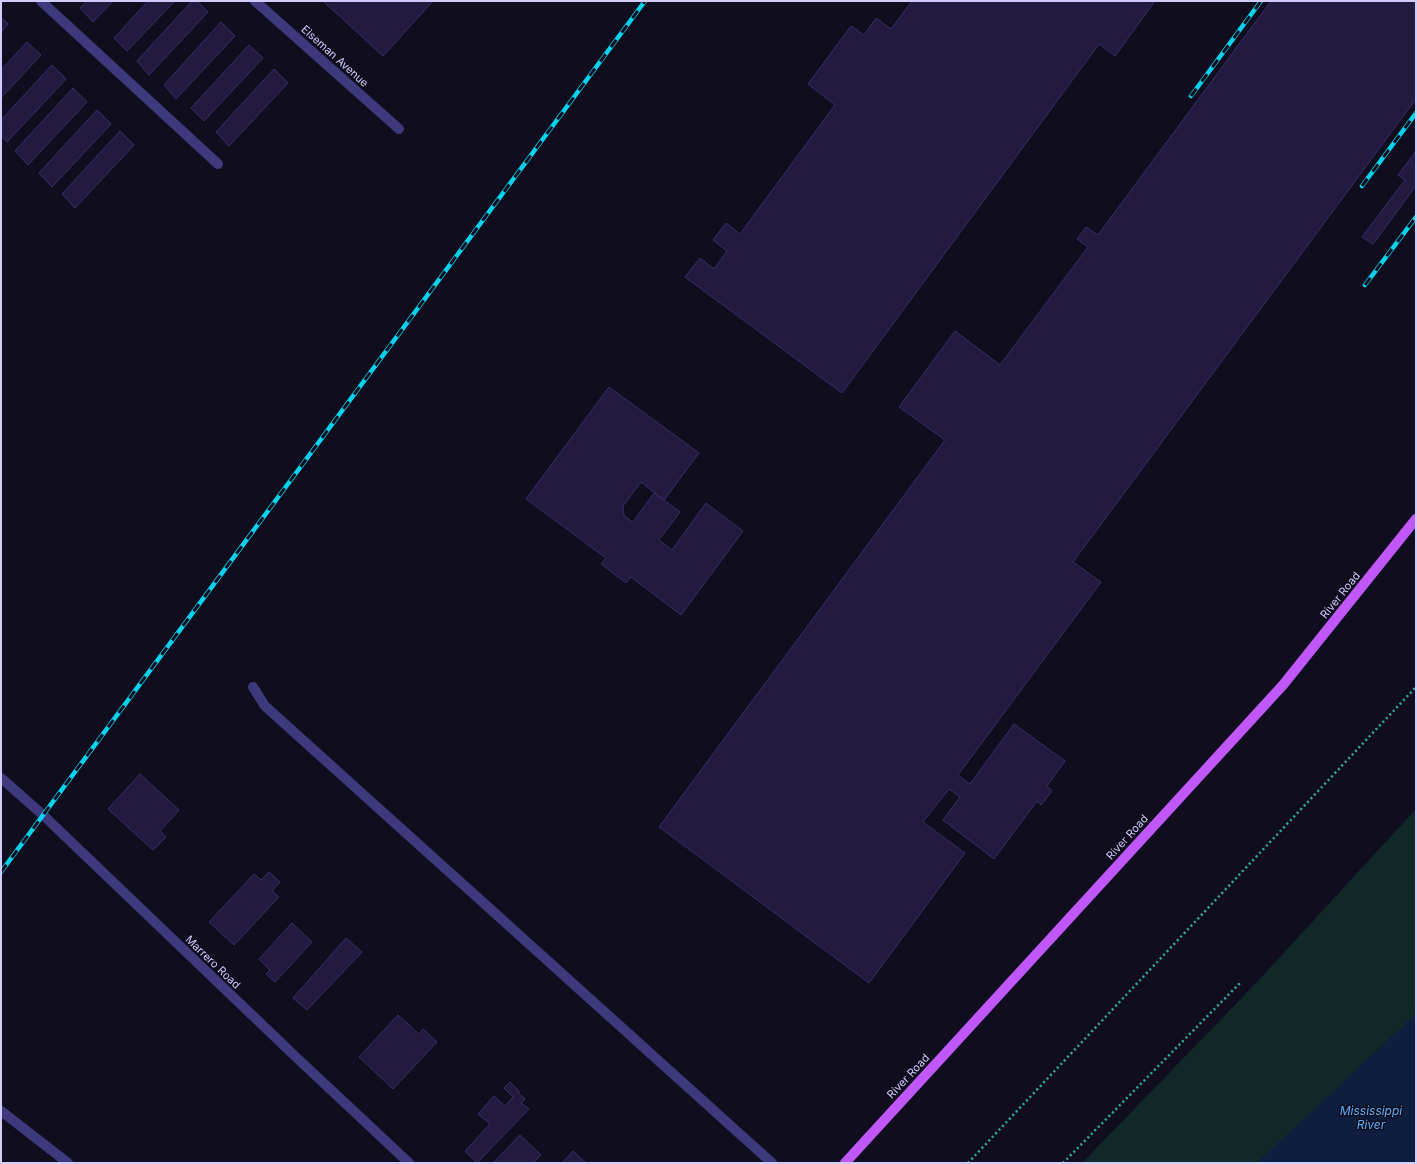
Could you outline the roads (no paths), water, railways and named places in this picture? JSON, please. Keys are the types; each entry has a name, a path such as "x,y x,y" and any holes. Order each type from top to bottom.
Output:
{"main road":[{"name":"River Road","path":"845,1163 1283,684 1416,519"}],"street":[{"path":"40,1 218,164"},
{"name":"Eiseman Avenue","path":"255,1 399,129"},
{"path":"253,686 265,706 772,1163"},
{"name":"Marrero Road","path":"1,778 43,816 274,1038 409,1163"},
{"path":"1,1111 68,1163"}],"water":[{"name":"Mississippi River","path":"1416,1014 1416,1163 1257,1163 1260,1160"}],"railway":[{"path":"1,872 645,1"},
{"path":"1191,96 1261,1"},
{"path":"1362,186 1416,113"},
{"path":"1365,285 1416,217"}]}
